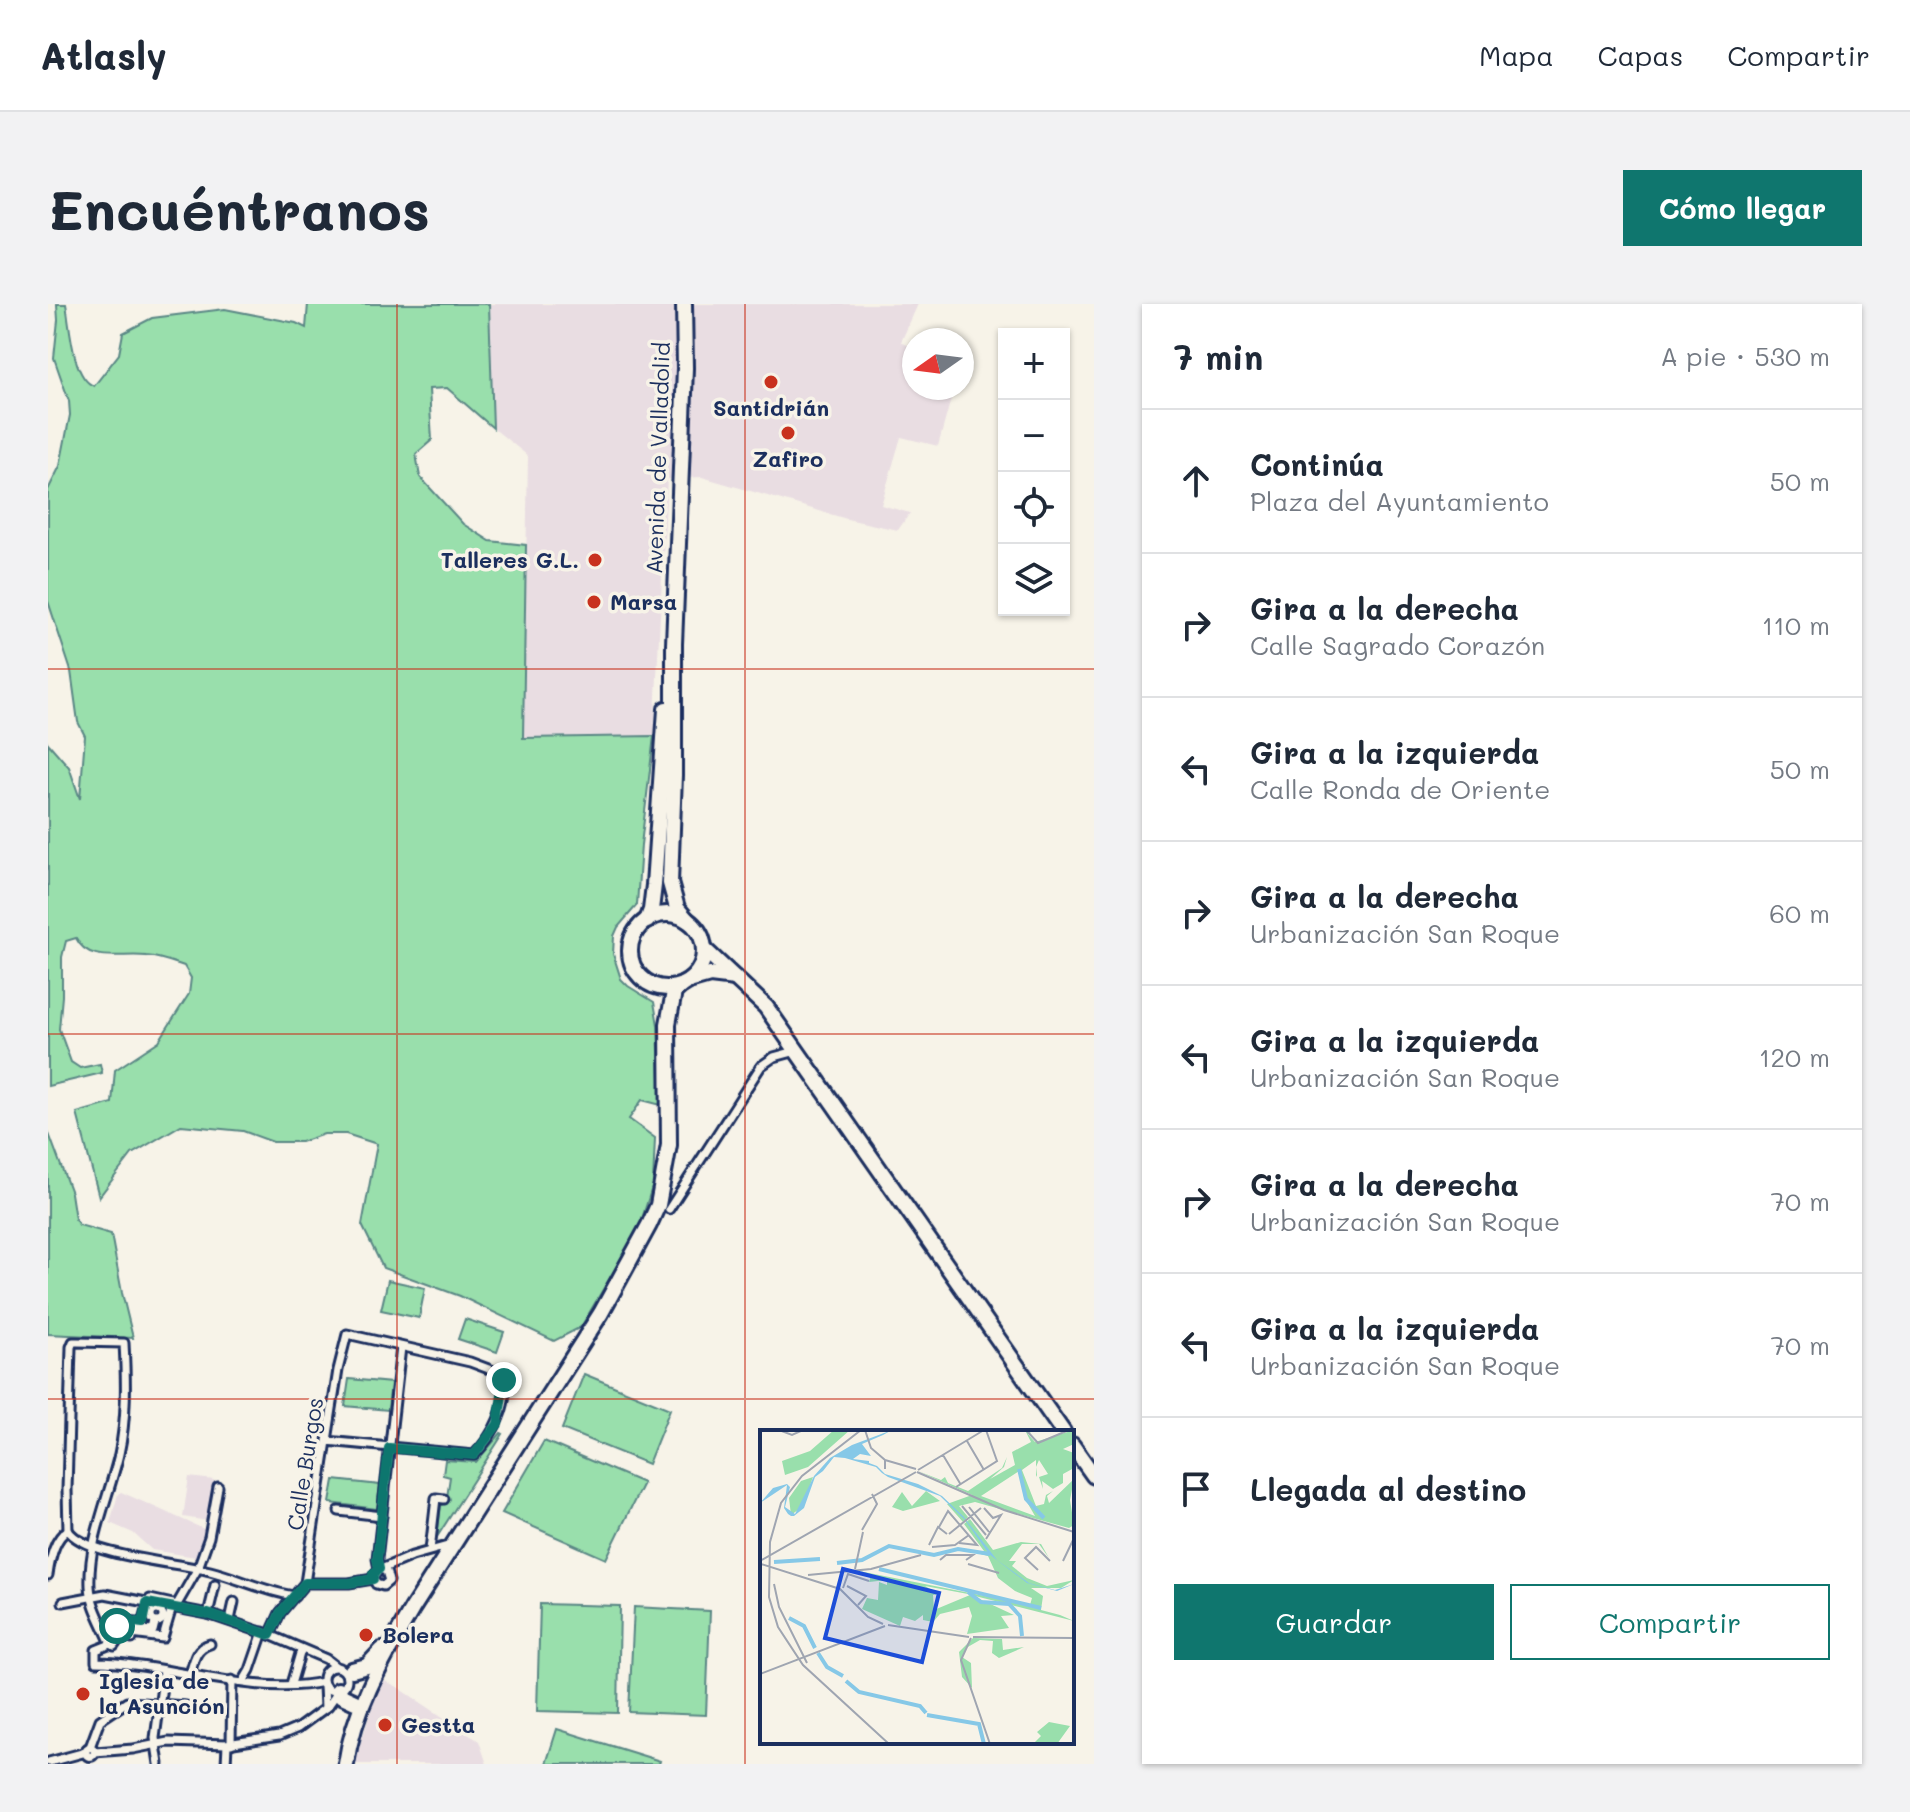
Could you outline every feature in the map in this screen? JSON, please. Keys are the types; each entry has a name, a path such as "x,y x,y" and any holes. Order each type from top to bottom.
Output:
{"highway":[{"name":"Avenida de Valladolid","path":"675,613 683,424 684,304"},
{"path":"351,1739 358,1699 383,1654 608,1302 658,1205 670,1124 668,1024 674,992 701,965 704,949 700,935 677,908 670,883 675,613"},
{"path":"668,1024 660,1001 635,968 630,950 635,934 647,921 651,910 661,754 675,613"},
{"path":"647,921 667,914 687,920"},
{"path":"704,949 766,1007 1062,1430"},
{"path":"649,983 665,988 710,975 735,978"},
{"path":"1074,1448 1094,1476"},
{"path":"344,1669 367,1666 383,1654"},
{"path":"344,1764 347,1729 366,1676 383,1654"},
{"path":"344,1764 364,1698 383,1654"},
{"path":"344,1669 366,1676"},
{"path":"327,1683 342,1696 358,1699"}],"street":[{"path":"669,1209 761,1066 774,1057 796,1051"},
{"name":"Calle Burgos","path":"243,1682 280,1613 305,1583 338,1370 347,1334 401,1347"},
{"path":"116,1663 92,1596 90,1571 93,1545 119,1452 125,1393 124,1343 73,1342 68,1429 68,1530 77,1540 93,1545 146,1560 198,1568 295,1596"},
{"path":"327,1441 389,1448 474,1455 498,1424 504,1380 498,1372 470,1362 401,1347 389,1448 377,1559 380,1569 389,1575"},
{"path":"162,1638 173,1607 198,1568 209,1537 218,1487"},
{"path":"430,1550 436,1498 444,1499"},
{"path":"339,1511 382,1516"},
{"path":"48,1575 50,1560 62,1533 68,1530"},
{"path":"403,1560 383,1586 373,1579 373,1574 380,1569 403,1560 430,1550 453,1545"},
{"path":"305,1583 349,1583 373,1579"},
{"path":"208,1614 215,1585"},
{"path":"63,1602 105,1594 158,1608"},
{"path":"162,1638 132,1634 132,1639 118,1635 119,1614 122,1615 121,1620 143,1623 150,1599 173,1604 173,1607"},
{"path":"230,1620 234,1602"},
{"path":"154,1627 130,1629 96,1650 96,1664 116,1663 243,1682 291,1684 347,1680 344,1669 319,1657 267,1634 208,1614 173,1607 158,1608 150,1616 162,1638"},
{"path":"190,1674 195,1656 210,1644"},
{"path":"291,1684 301,1650"},
{"path":"49,1762 168,1742 229,1744 287,1733 336,1697 327,1683 319,1657"},
{"path":"325,1708 328,1668 344,1669"},
{"path":"159,1764 155,1745 164,1671"},
{"path":"226,1764 232,1680"},
{"path":"91,1754 100,1720 123,1704 138,1701 186,1706"}],"shaded area":[{"path":"489,304 918,304 907,328 902,328 902,400 951,400 938,446 901,437 881,505 910,513 898,530 847,519 702,477 667,479 654,736 523,738 528,456 493,428"},
{"path":"189,1477 214,1480 208,1521 183,1517"},
{"path":"121,1492 206,1530 196,1557 152,1550 133,1533 110,1523"},
{"path":"381,1679 479,1741 487,1764 354,1764"}],"green space":[{"path":"57,304 66,304 77,362 81,373 94,386 119,354 123,333 152,318 225,309 296,323 306,328 308,304 489,304 493,428 447,388 429,389 432,440 416,454 420,477 463,524 490,541 526,545 523,738 654,736 637,905 618,927 613,954 621,979 654,1002 658,1025 661,1105 642,1100 629,1119 655,1138 653,1184 639,1228 581,1327 554,1341 460,1296 383,1268 362,1225 377,1144 346,1134 324,1134 301,1142 273,1142 243,1131 181,1125 132,1154 99,1197 77,1113 112,1103 115,1070 159,1041 189,994 191,978 184,966 165,960 146,956 106,956 89,951 76,938 66,941 62,957 59,1029 71,1062 80,1068 100,1064 102,1073 48,1086 48,743 69,767 80,799 85,736 78,722 71,671 48,601 48,490 60,466 70,415 69,401 54,358"},
{"path":"48,1131 71,1193 75,1219 79,1225 111,1234 133,1338 48,1334"},
{"path":"388,1280 425,1288 419,1318 381,1310"},
{"path":"465,1319 504,1332 497,1352 458,1339"},
{"path":"584,1374 670,1409 648,1464 562,1429"},
{"path":"349,1379 391,1383 388,1410 345,1406"},
{"path":"501,1433 437,1537 441,1505 446,1504 450,1477 443,1475 445,1460 476,1462"},
{"path":"544,1441 643,1483 606,1559 502,1513"},
{"path":"334,1480 380,1485 377,1509 330,1503"},
{"path":"540,1604 620,1606 618,1713 537,1711"},
{"path":"634,1607 710,1611 706,1715 629,1712"},
{"path":"557,1729 660,1761 659,1764 546,1764"}],"place":[{"name":"Santidrián","path":"771,382"},
{"name":"Zafiro","path":"788,433"},
{"name":"Talleres G.L.","path":"595,560"},
{"name":"Marsa","path":"594,602"},
{"name":"Bolera","path":"366,1635"},
{"name":"Iglesia de la Asunción","path":"83,1694"},
{"name":"Gestta","path":"385,1725"}],"route":[{"path":"117,1626 119,1614 122,1615 121,1620 143,1623 147,1603 208,1614 270,1635 280,1613 305,1583 349,1583 373,1579 373,1574 379,1569 377,1559 389,1448 461,1456 477,1454 500,1419 504,1380"}]}
